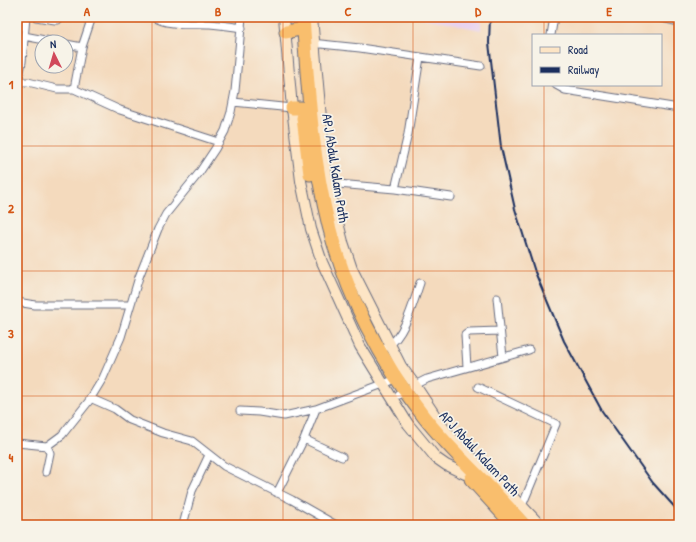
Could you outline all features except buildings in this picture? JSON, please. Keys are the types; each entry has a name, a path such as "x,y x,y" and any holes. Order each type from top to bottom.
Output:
{"highway":[{"name":"APJ Abdul Kalam Path","path":"295,17 291,31 297,108 306,154 326,215 339,242 348,286 367,327 386,348 407,390 422,427 465,474 500,506 524,525"},
{"name":"APJ Abdul Kalam Path","path":"302,17 309,44 308,85 315,183 321,230 346,301 387,383 407,390 434,429 458,449 513,525"}],"street":[{"path":"26,17 18,84 28,82 57,89 74,90 120,110 219,142"},
{"path":"36,17 55,20 58,20 60,17"},
{"path":"74,90 82,47 92,17"},
{"path":"155,17 161,21 168,22 210,24 242,28"},
{"path":"17,443 47,446 62,435 90,398 112,361 147,254 158,229 166,214 199,173 225,131 233,102 242,17"},
{"path":"284,17 291,31"},
{"path":"312,17 309,44 360,48 481,66"},
{"path":"551,34 554,17"},
{"path":"658,17 679,22"},
{"path":"24,36 34,38"},
{"path":"74,46 82,47"},
{"path":"395,189 408,134 420,57"},
{"path":"558,86 565,90 679,108"},
{"path":"233,102 297,108"},
{"path":"315,183 395,189 451,197"},
{"path":"386,348 399,336 420,283"},
{"path":"497,298 503,357"},
{"path":"17,302 35,306 130,305"},
{"path":"467,367 465,335 469,332 500,331"},
{"path":"407,390 427,379 529,350"},
{"path":"240,411 284,416 316,409 387,383 408,424 436,458 446,465 465,474"},
{"path":"478,387 556,424 522,506"},
{"path":"90,398 115,409 130,420 192,442 224,466 336,525"},
{"path":"277,493 304,439 316,409"},
{"path":"304,439 342,457"},
{"path":"46,472 50,453 47,446"},
{"path":"458,449 522,506 540,525"},
{"path":"182,525 192,491 210,455"},
{"path":"500,506 503,525"}],"shaded area":[{"path":"417,17 481,17 481,30"}],"railway":[{"path":"490,17 489,43 501,147 515,209 535,272 564,341 602,411 653,483 679,512"}]}
